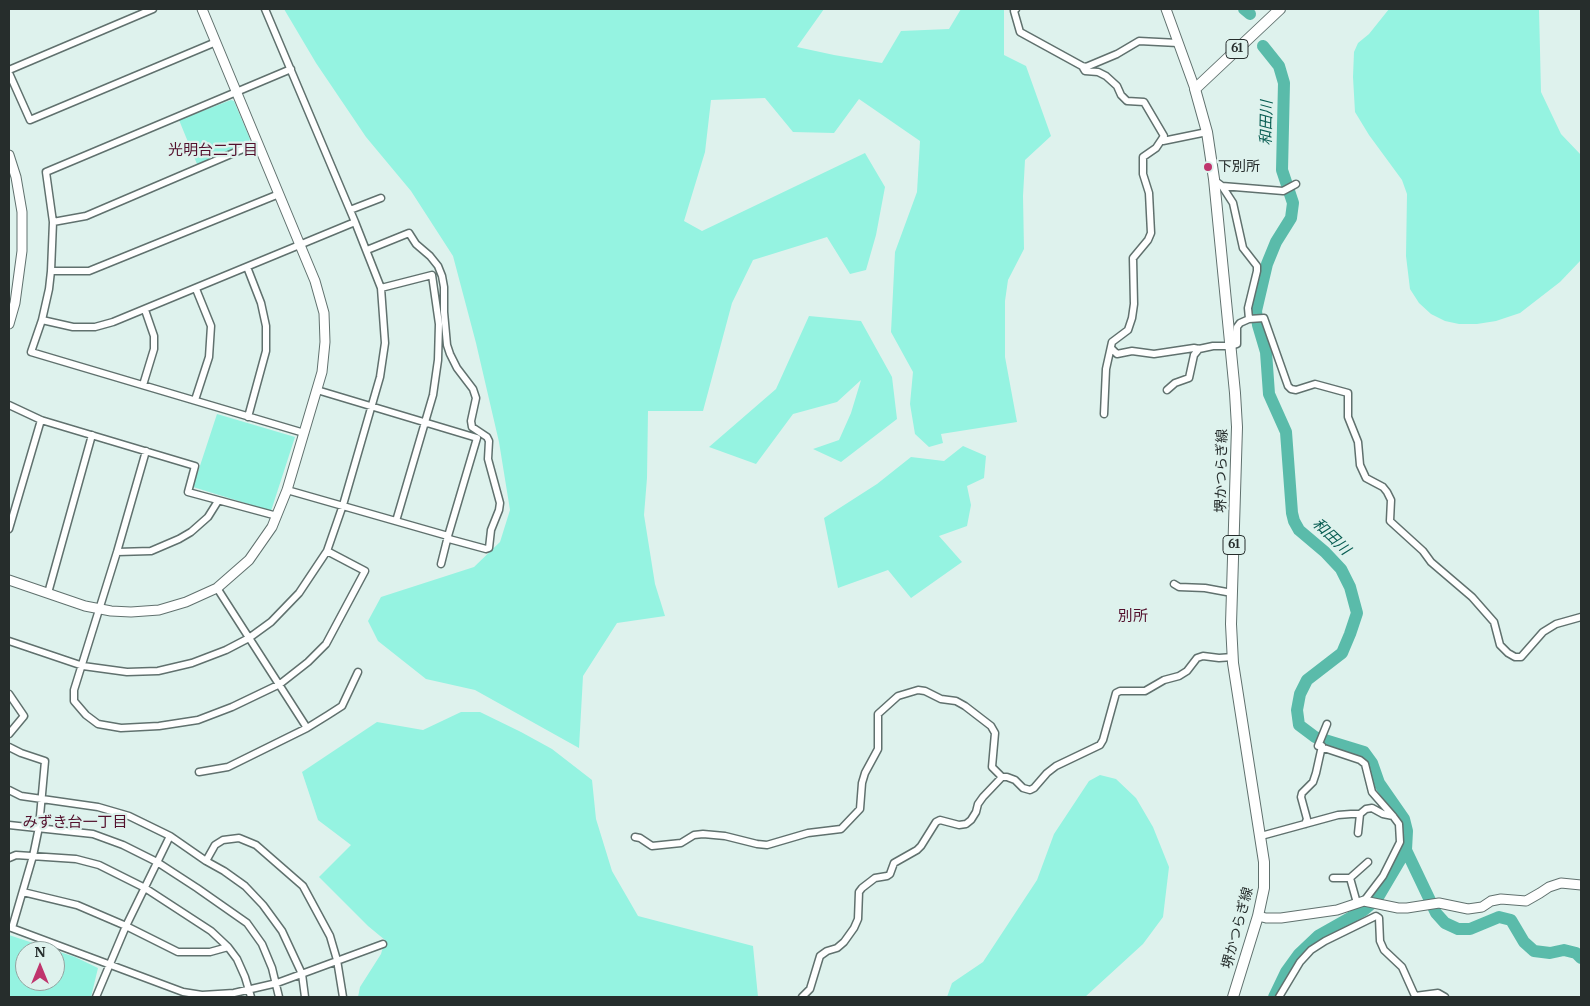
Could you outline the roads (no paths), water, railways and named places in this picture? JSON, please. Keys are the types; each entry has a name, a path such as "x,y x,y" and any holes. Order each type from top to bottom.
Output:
{"main road":[{"name":"61","path":"1195,89 1280,9"},
{"name":"堺かつらぎ線","path":"1195,89 1218,183 1237,427 1231,624 1233,657 1264,862 1264,888 1258,916 1233,997"}],"street":[{"path":"152,9 9,71 30,120 216,42"},
{"path":"9,580 98,609 131,612 159,610 186,602 217,588 249,560 265,539 277,516 287,490 322,372 325,328 324,313 315,281 202,9"},
{"path":"9,641 83,666 128,672 158,671 192,663 226,650 249,638 271,622 298,593 327,551 343,506 380,377 385,343 381,288 367,250 265,9"},
{"path":"1016,9 1014,11 1020,32 1086,67 1117,54 1139,41 1178,43"},
{"path":"1166,9 1195,89"},
{"path":"1082,66 1085,71 1098,72 1112,80 1127,101 1144,102 1164,136 1156,148 1143,157 1143,174 1149,193 1151,233 1134,258 1134,304 1131,325 1128,330 1112,342 1106,369 1104,414"},
{"path":"291,69 46,172 52,222 51,270 42,320 31,352 304,434"},
{"path":"1162,141 1206,132"},
{"path":"52,222 86,216 257,143"},
{"path":"9,155 16,177 22,212 22,251 15,303 9,324"},
{"path":"1218,183 1283,191 1296,184"},
{"path":"1218,183 1233,203 1242,248 1257,270 1248,308 1249,319"},
{"path":"51,270 89,271 279,194"},
{"path":"350,210 381,198"},
{"path":"42,320 73,327 95,327 113,322 355,222"},
{"path":"287,490 448,536 449,539 486,549 489,548 491,530 500,503 488,459 489,441 487,437 472,427 471,421 476,398 473,389 457,368 447,345 443,281 438,266 416,244 409,233 367,250"},
{"path":"247,267 261,303 266,326 266,351 248,417"},
{"path":"381,288 432,275 438,324 438,360 433,395 396,521"},
{"path":"195,400 209,357 211,326 196,289"},
{"path":"143,385 154,349 154,336 145,310"},
{"path":"1111,348 1116,354 1132,351 1154,354 1213,346 1231,346 1237,344 1240,323 1249,319 1264,318 1291,390 1315,384 1348,393 1348,417 1358,442 1360,465 1366,478 1383,487 1387,492 1391,500 1390,521 1423,551 1431,562 1472,597 1494,622 1500,645 1508,654 1521,657 1543,632 1556,624 1581,616"},
{"path":"1167,390 1175,383 1189,378 1194,355 1200,349"},
{"path":"316,390 477,438 441,564"},
{"path":"9,406 41,420 195,466 188,492 277,516"},
{"path":"9,528 10,518 41,420"},
{"path":"48,593 92,435"},
{"path":"146,451 117,552 98,609 83,666 74,690 74,701 86,715 98,724 121,728 159,726 198,720 232,707 280,684 308,662 326,644 365,570 327,551"},
{"path":"117,552 151,551 180,539 208,517 218,501"},
{"path":"1174,584 1179,588 1205,588 1232,593"},
{"path":"217,588 307,728"},
{"path":"636,837 652,846 681,843 694,835 703,834 768,845 808,833 841,829 860,809 862,783 865,773 878,749 878,714 898,696 918,690 925,691 941,699 956,701 992,726 995,733 992,768 1002,777 1015,780 1023,788 1030,790 1034,788 1046,773 1056,766 1100,745 1116,693 1120,691 1145,691 1164,680 1187,672 1197,658 1203,656 1233,657"},
{"path":"199,772 228,768 307,728 342,706 358,672"},
{"path":"9,694 24,716 9,734"},
{"path":"1327,724 1318,746 1360,760 1364,764 1372,792 1399,824 1400,842 1383,876 1364,901"},
{"path":"1305,824 1307,819 1301,797 1302,793 1313,782 1322,746"},
{"path":"9,747 45,762 39,827 33,856 10,928 183,992 202,995 250,994 383,944"},
{"path":"802,997 810,989 820,956 827,950 837,948 854,928 858,919 859,892 862,888 875,878 890,874 894,863 921,846 936,822 940,820 959,825 966,824 976,812 978,804 1002,777"},
{"path":"9,790 21,796 98,807 129,816 170,836 224,871 245,886 263,905 282,932 302,974 305,997"},
{"path":"1260,836 1338,815 1360,814 1366,809 1372,808 1383,814 1393,816"},
{"path":"1358,833 1360,814"},
{"path":"9,825 93,834 122,845 156,862 223,905 247,923 262,944 277,983 279,997"},
{"path":"96,997 126,926 170,836"},
{"path":"206,861 216,845 223,840 239,838 256,844 303,886 330,936 338,960 343,997"},
{"path":"9,858 16,855 76,859 100,865 145,888 211,931 228,948 237,959 250,994"},
{"path":"1333,878 1350,878 1368,862"},
{"path":"1350,878 1364,901"},
{"path":"1258,916 1281,918 1337,910 1364,901 1385,906 1407,908 1439,903 1468,909 1482,907 1492,901 1501,899 1526,900 1549,887 1561,883 1581,885"},
{"path":"23,892 77,905 126,926 178,952 210,952 228,948"},
{"path":"1279,997 1300,962 1311,950 1376,916 1385,906"},
{"path":"1376,916 1379,918 1380,942 1384,950 1402,967 1415,996 1438,993 1445,997"}],"waterway":[{"name":"和田川","path":"1244,9 1250,14"},
{"name":"和田川","path":"1263,46 1279,66 1284,83 1282,170 1293,203 1291,218 1276,242 1267,264 1256,311 1266,352 1269,394 1286,432 1294,521 1299,530 1325,552 1341,569 1350,587 1357,613 1342,653 1307,680 1300,694 1297,710 1299,725 1315,737 1364,752 1372,763 1379,783 1404,819 1407,831 1406,850 1377,899 1364,910 1318,936 1299,954 1286,972 1274,997"},
{"path":"1406,850 1436,913 1445,923 1458,929 1470,929 1499,917 1511,920 1524,942 1534,951 1550,953 1564,950 1576,953 1581,958"}],"place":[{"name":"下別所","path":"1208,167"}],"district":[{"name":"光明台二丁目","path":"213,151"},
{"name":"別所","path":"1133,617"},
{"name":"みずき台一丁目","path":"75,823"}]}
